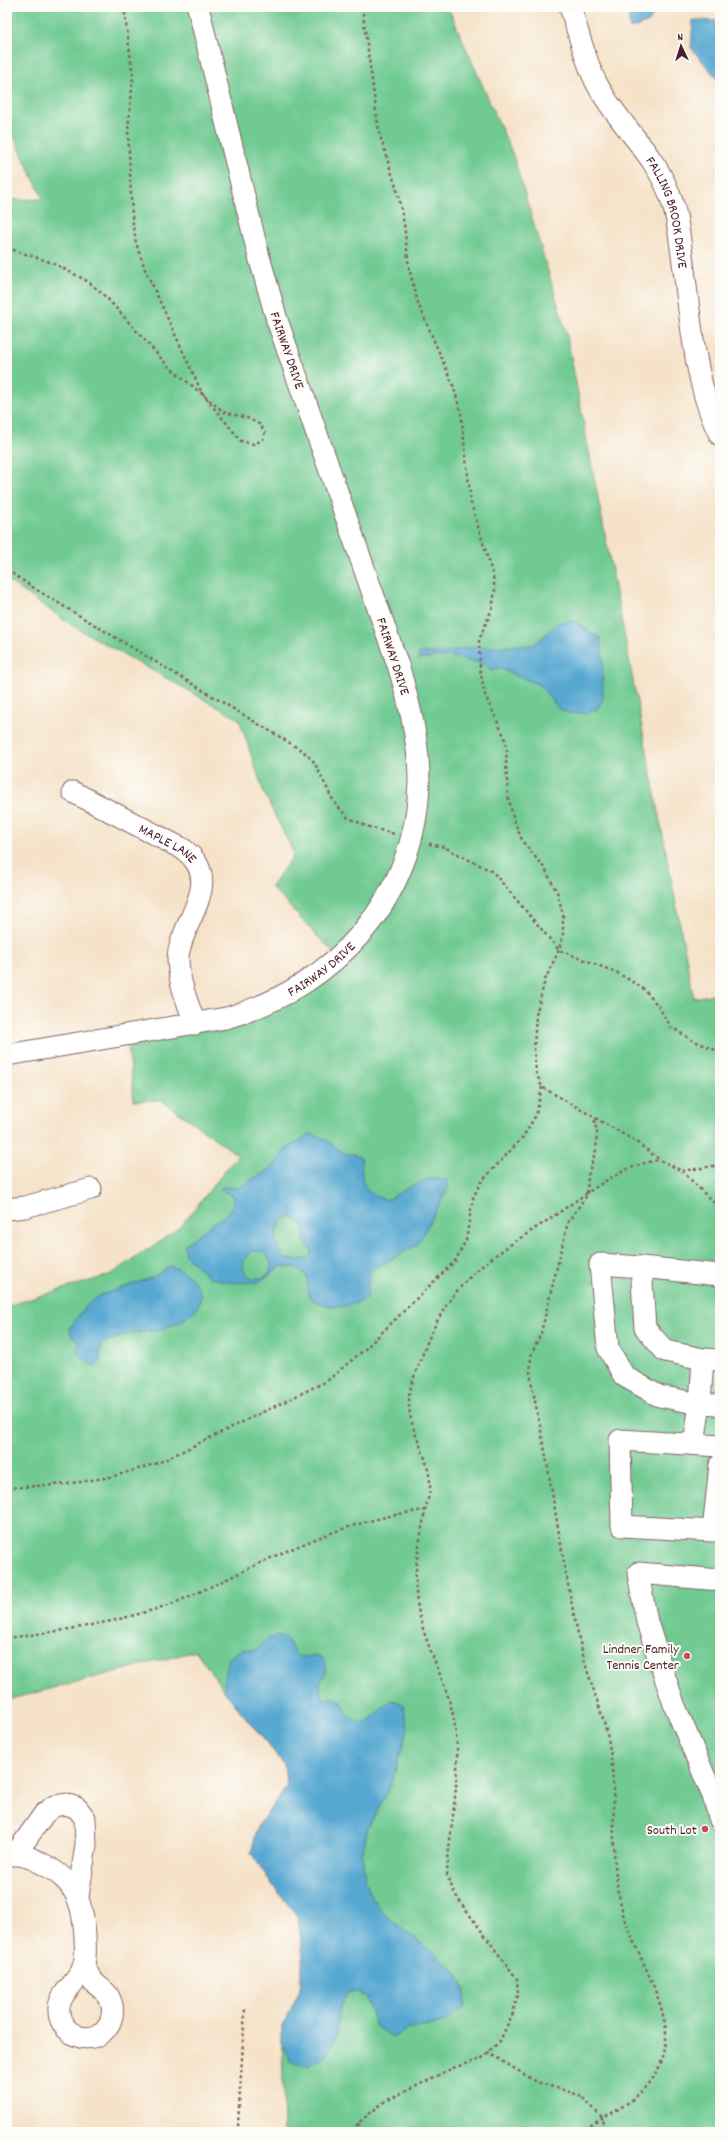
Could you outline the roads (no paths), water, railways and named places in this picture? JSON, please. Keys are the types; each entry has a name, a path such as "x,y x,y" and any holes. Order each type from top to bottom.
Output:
{"street":[{"name":"FAIRWAY DRIVE","path":"7,1055 195,1024 244,1013 281,998 311,980 328,967 363,933 383,904 399,873 407,851 415,817 419,782 417,747 413,720 399,668 277,320 258,253 198,7"},
{"name":"FALLING BROOK DRIVE","path":"570,7 596,84 654,164 669,192 677,223 695,344 704,392 720,435"},
{"name":"MAPLE LANE","path":"73,792 183,849 190,854 199,869 202,888 184,934 178,958 181,981 195,1024"},
{"path":"7,1209 25,1207 91,1189"},
{"path":"710,1405 659,1396 624,1376 608,1348 600,1264 720,1275"},
{"path":"641,1267 645,1328 665,1351 711,1360 710,1405 694,1444"},
{"path":"720,1446 620,1440 622,1526 713,1531 720,1465"},
{"path":"720,1580 638,1573 646,1622 658,1660 674,1704 713,1796 720,1820"},
{"path":"78,1896 86,1845 85,1818 77,1808 66,1804 54,1806 44,1814 11,1855 34,1860 55,1871 73,1888 78,1896 84,1922 84,1966"}],"water":[{"path":"630,7 657,7 649,22 630,29 628,13"},
{"path":"693,20 720,21 720,82 691,48"},
{"path":"574,621 600,638 603,660 603,700 596,710 587,713 569,713 559,709 540,685 498,668 490,670 488,665 448,656 418,659 418,653 444,653 466,648 534,645 558,623"},
{"path":"311,1134 325,1139 343,1153 353,1154 361,1158 363,1180 367,1190 378,1197 387,1200 424,1181 440,1179 448,1181 449,1186 417,1245 370,1271 367,1299 350,1305 337,1307 318,1302 309,1298 307,1276 296,1268 281,1266 259,1282 234,1283 210,1278 185,1255 184,1245 225,1215 233,1206 234,1196 220,1190 222,1187 238,1188 272,1168 287,1148","holes":["292,1216 303,1226 304,1239 312,1251 310,1257 300,1260 285,1259 278,1249 276,1236 279,1226 282,1220","253,1251 262,1251 267,1256 271,1264 269,1274 261,1278 249,1277 243,1269 244,1259"]},
{"path":"170,1266 181,1270 196,1284 202,1294 197,1308 181,1322 160,1330 130,1333 101,1344 100,1363 94,1366 77,1353 79,1341 71,1335 70,1328 87,1304 101,1295 154,1277"},
{"path":"278,1635 285,1638 297,1656 320,1656 323,1659 326,1670 319,1684 324,1699 332,1697 341,1701 350,1716 356,1721 365,1723 392,1700 403,1704 408,1728 391,1785 368,1828 362,1855 365,1879 373,1900 386,1916 456,1971 465,1989 464,2006 444,2023 406,2030 392,2037 376,2026 365,1996 356,1991 347,1993 338,2014 336,2036 327,2054 309,2066 290,2061 282,2044 282,2027 300,1990 303,1956 298,1917 272,1884 251,1853 258,1826 287,1786 284,1764 225,1692 224,1681 229,1658 242,1649 256,1650 267,1640"}],"place":[{"name":"Lindner Family Tennis Center","path":"687,1656"},
{"name":"South Lot","path":"705,1829"}]}
